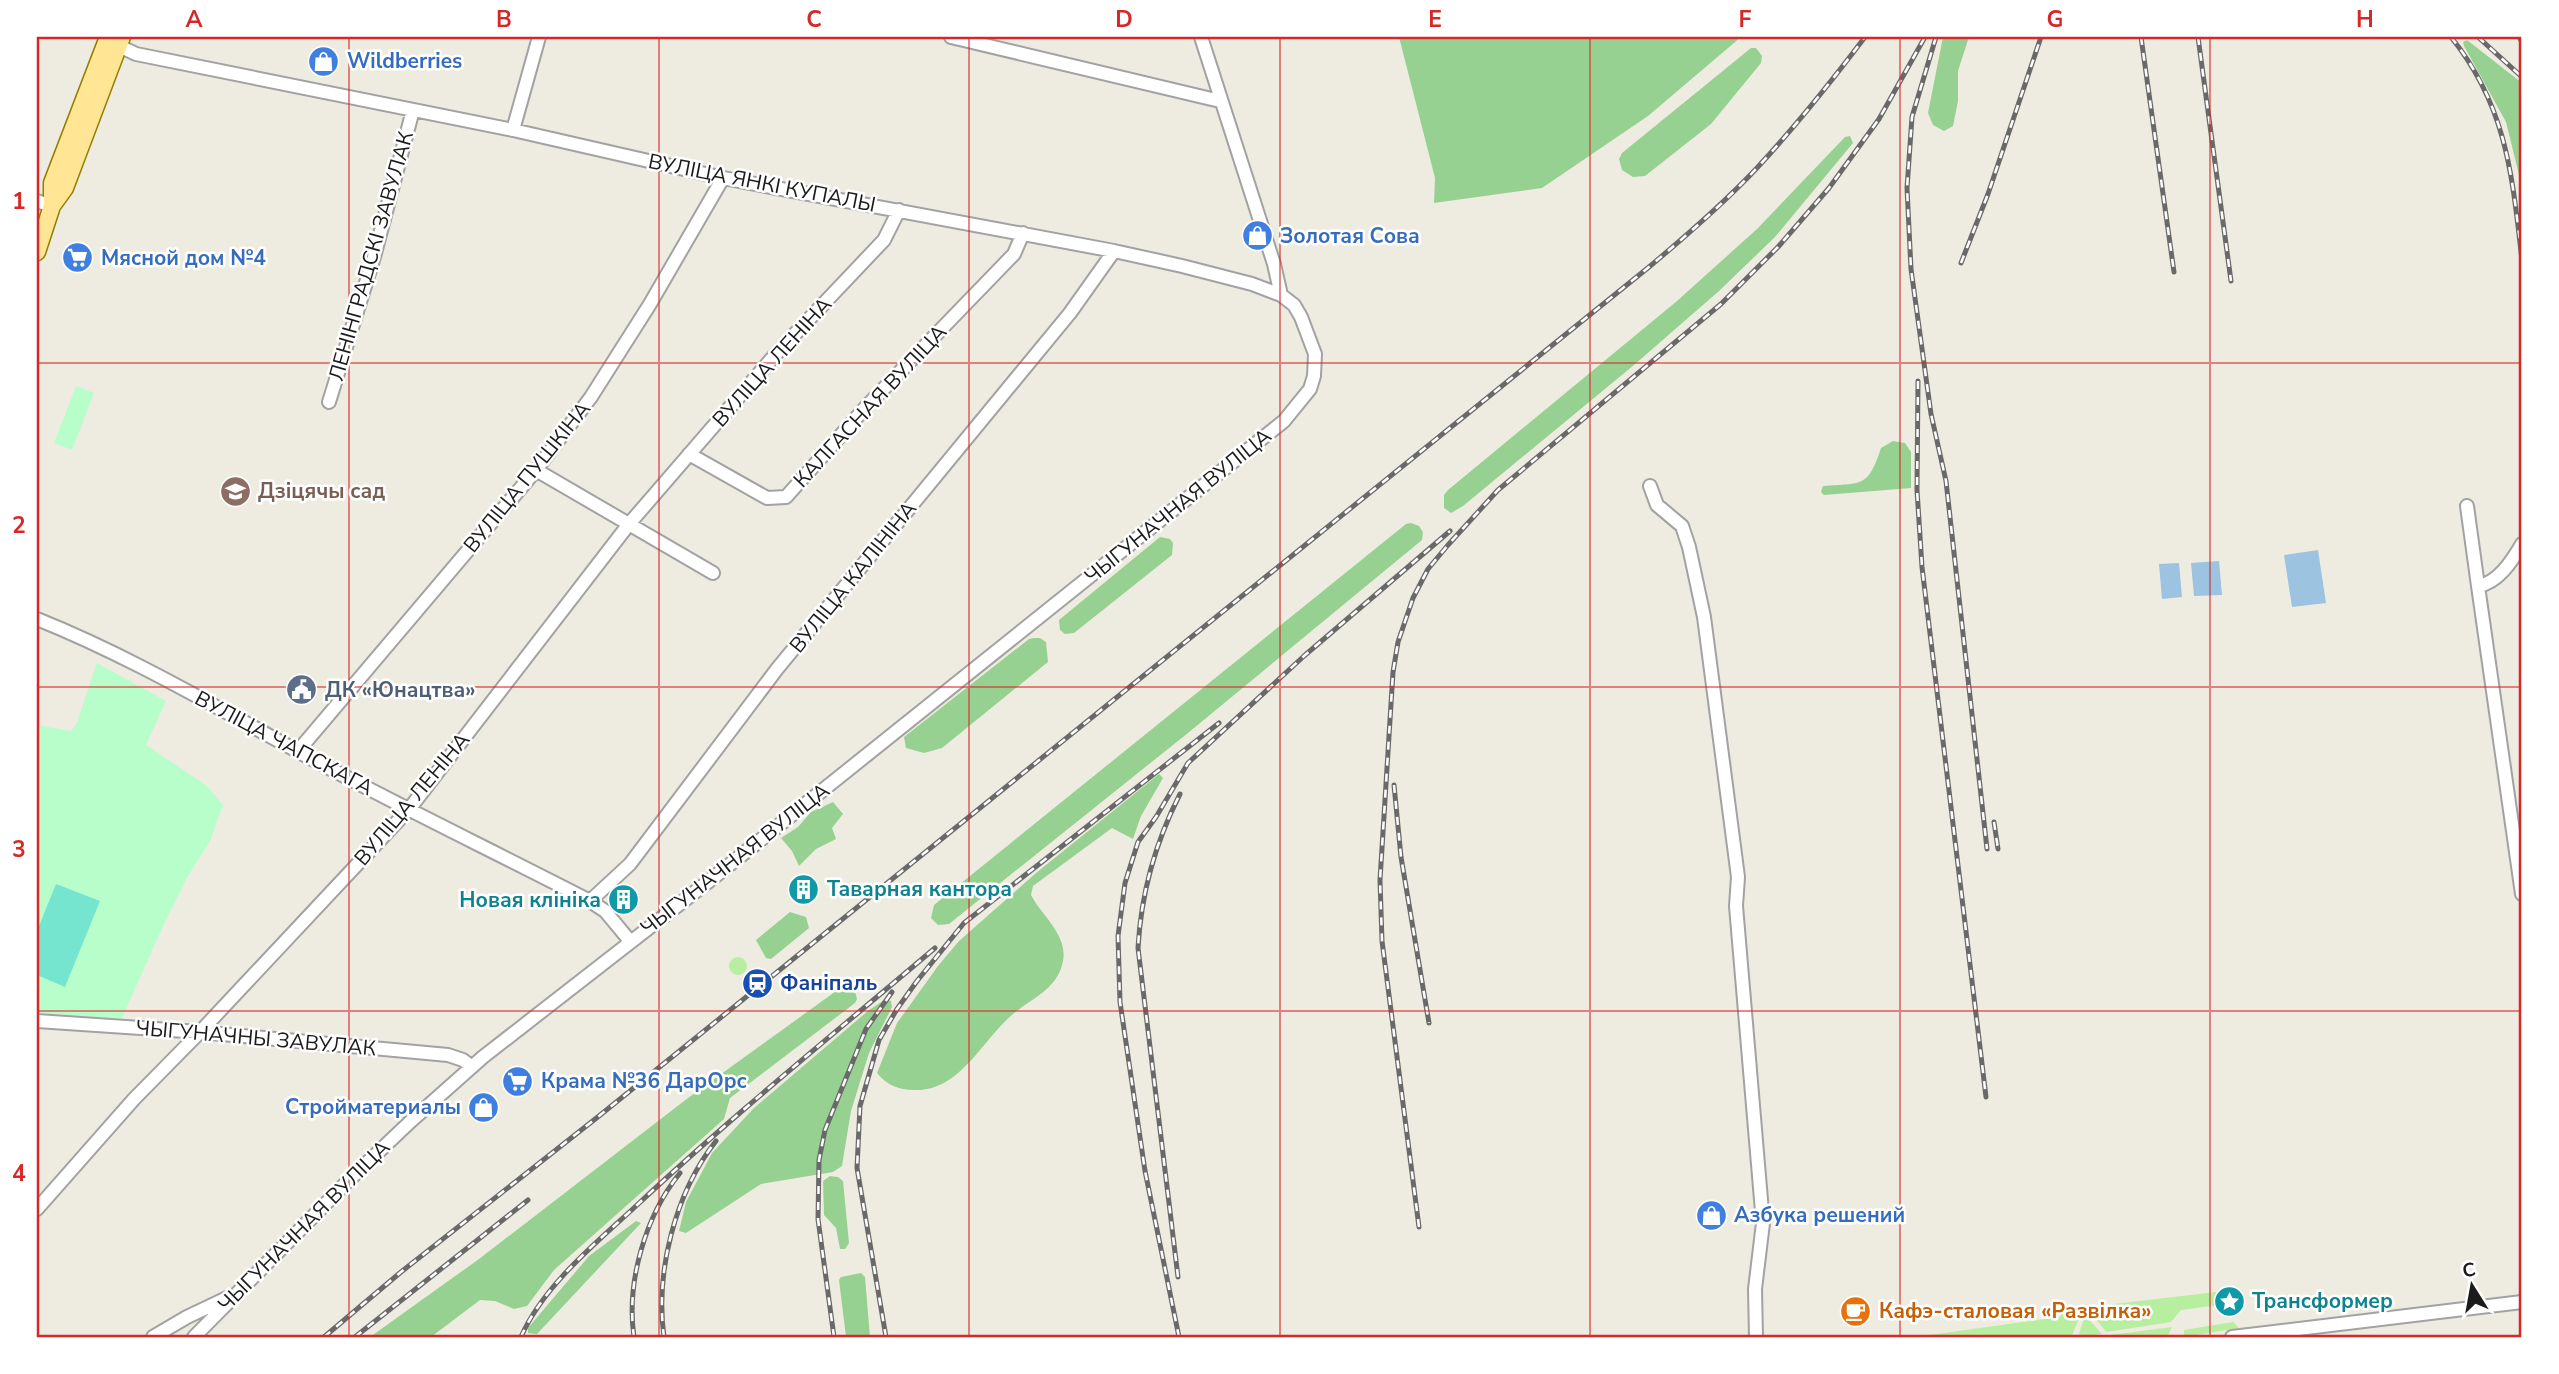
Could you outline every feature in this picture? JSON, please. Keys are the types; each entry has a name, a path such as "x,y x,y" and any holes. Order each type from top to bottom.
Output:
{"main road":[{"path":"37,252 45,204 65,188 114,40"}],"street":[{"path":"513,130 539,37"},
{"path":"951,37 1220,101"},
{"path":"1201,37 1274,264 1281,295"},
{"name":"ВУЛІЦА ЯНКІ КУПАЛЫ","path":"114,40 136,54 513,130 723,178 1114,251 1252,284 1281,295"},
{"name":"ЛЕНІНГРАДСКІ ЗАВУЛАК","path":"328,402 374,257 413,110"},
{"name":"ВУЛІЦА ПУШКІНА","path":"298,751 536,470 591,397 657,293 723,178"},
{"name":"ВУЛІЦА ЛЕНІНА","path":"37,1209 134,1099 410,808 629,524 775,355 884,240 900,211"},
{"name":"КАЛГАСНАЯ ВУЛІЦА","path":"690,454 767,498 786,497 864,408 1014,254 1023,233"},
{"name":"ВУЛІЦА КАЛІНІНА","path":"590,901 630,864 778,669 1070,313 1114,251"},
{"name":"ЧЫГУНАЧНАЯ ВУЛІЦА","path":"197,1334 411,1121 472,1067 1284,421 1312,382 1315,354 1301,317 1294,305 1281,295"},
{"path":"536,470 713,573"},
{"path":"1650,486 1657,505 1682,526 1689,547 1704,617 1717,708 1738,877 1736,906 1763,1223 1755,1289 1756,1337"},
{"path":"2467,506 2522,894"},
{"path":"2478,586 2487,585 2502,572 2522,544"},
{"name":"ВУЛІЦА ЧАПСКАГА","path":"37,619 99,646 186,690 298,751 590,901 605,911 630,942"},
{"name":"ЧЫГУНАЧНЫ ЗАВУЛАК","path":"37,1021 200,1032 448,1055 463,1060 472,1067"},
{"path":"153,1337 187,1317 233,1296"},
{"path":"2232,1337 2522,1302"},
{"path":"187,1317 197,1334"}],"green space":[{"path":"1399,37 1741,37 1648,116 1542,188 1434,203 1435,178"},
{"path":"1943,37 1969,37 1958,71 1958,101 1953,126 1944,131 1933,125 1928,113"},
{"path":"2467,40 2522,83 2522,187 2506,122 2464,46 2463,42"},
{"path":"1751,48 1756,48 1762,56 1761,63 1711,124 1645,176 1633,177 1622,170 1619,159 1622,153"},
{"path":"1850,136 1853,143 1775,237 1719,291 1463,506 1451,513 1444,508 1444,495 1448,490 1677,301 1757,229 1845,137"},
{"path":"76,386 94,393 72,450 54,443"},
{"path":"1893,441 1905,443 1911,452 1911,488 1824,495 1821,492 1823,486 1862,481 1872,470 1881,448"},
{"path":"1406,524 1419,526 1423,532 1422,540 1188,733 949,924 938,925 931,918 934,905"},
{"path":"1160,537 1170,539 1173,543 1172,555 1074,633 1065,634 1060,630 1059,620"},
{"path":"1029,639 1046,642 1048,662 942,748 924,753 906,748 904,737"},
{"path":"97,663 166,701 146,745 207,786 223,805 210,841 188,876 164,924 121,1020 37,1012 37,725 71,731 76,725"},
{"path":"1159,774 1163,778 1141,816 1133,839 1112,828 1033,886 1031,895 1058,934 1064,952 1060,971 1050,986 1013,1014 969,1063 945,1083 930,1088 908,1090 893,1086 881,1077 877,1073 897,1023 959,941 1036,873"},
{"path":"833,802 843,814 832,828 836,839 816,849 799,866 792,851 781,838 798,827 811,812"},
{"path":"790,912 806,917 809,928 771,959 766,958 756,940"},
{"path":"738,957 744,960 747,966 744,972 738,975 732,972 729,966 732,960"},
{"path":"849,985 855,991 855,1003 730,1098 724,1119 554,1270 527,1306 514,1309 495,1301 480,1300 431,1337 370,1337 479,1259 688,1098 843,986"},
{"path":"886,999 891,1001 892,1007 869,1053 851,1111 842,1166 833,1172 761,1184 686,1233 679,1231 686,1202 712,1153 754,1108 869,1010"},
{"path":"830,1176 843,1181 849,1243 845,1249 840,1249 836,1228 824,1215 823,1181"},
{"path":"636,1221 641,1223 537,1334 528,1333 528,1328 589,1256"},
{"path":"861,1273 865,1277 870,1337 846,1337 839,1280 841,1277"},
{"path":"2233,1290 2234,1303 2181,1310 2171,1322 2106,1332 2097,1320 2130,1319 2129,1309 2094,1315 2088,1307"},
{"path":"2080,1308 2081,1313 2072,1336 1915,1337 2060,1317 2061,1310"},
{"path":"2085,1315 2102,1334 2078,1337"},
{"path":"2233,1322 2239,1328 2184,1337 2184,1330"},
{"path":"2172,1327 2167,1337 2096,1337"}],"shaded area":[{"path":"2318,550 2326,603 2292,607 2284,555"},
{"path":"2219,561 2222,595 2194,596 2191,563"},
{"path":"2179,563 2182,597 2162,599 2159,564"},
{"path":"56,884 100,901 65,987 37,975 37,931"}],"railway":[{"path":"324,1337 401,1272 599,1116 1663,255 1756,169 1865,37"},
{"path":"1419,1227 1382,941 1380,880 1393,672 1398,642 1413,598 1428,569 1498,490 1721,304 1778,247 1829,188 1879,119 1925,37"},
{"path":"1936,37 1912,117 1907,188 1911,269 1931,414 1946,481 1987,849"},
{"path":"1961,263 1988,194 2041,37"},
{"path":"2141,37 2174,272"},
{"path":"2198,37 2231,281"},
{"path":"2451,37 2470,63 2484,89 2504,143 2515,199 2522,260"},
{"path":"2478,37 2522,77"},
{"path":"2519,37 2522,42"},
{"path":"1918,381 1917,490 1922,567 1986,1097"},
{"path":"1179,1337 1145,1171 1120,1002 1118,936 1125,883 1138,842 1188,763 1304,656 1450,531"},
{"path":"886,1337 857,1168 860,1106 879,1040 917,981 964,923 1219,723"},
{"path":"1394,785 1401,857 1429,1023"},
{"path":"1178,1277 1138,948 1142,908 1151,869 1163,831 1180,794"},
{"path":"1994,822 1998,849"},
{"path":"521,1337 543,1300 588,1250 709,1140 935,948"},
{"path":"834,1337 818,1219 819,1160 825,1130 866,1029 892,992"},
{"path":"664,1337 663,1286 671,1234 689,1184 716,1141"},
{"path":"634,1337 633,1295 641,1251 657,1209 680,1173"},
{"path":"355,1337 528,1200"}],"place":[{"name":"Wildberries","path":"324,61"},
{"name":"Золотая Сова","path":"1257,236"},
{"name":"Мясной дом №4","path":"78,258"},
{"name":"Дзіцячы сад","path":"235,491"},
{"name":"ДК «Юнацтва»","path":"302,690"},
{"name":"Таварная кантора","path":"804,889"},
{"name":"Новая клініка","path":"624,900"},
{"name":"Фаніпаль","path":"757,983"},
{"name":"Крама №36 ДарОрс","path":"518,1081"},
{"name":"Стройматериалы","path":"484,1107"},
{"name":"Азбука решений","path":"1711,1215"},
{"name":"Трансформер","path":"2229,1301"},
{"name":"Кафэ-сталовая «Развілка»","path":"1856,1311"}]}
